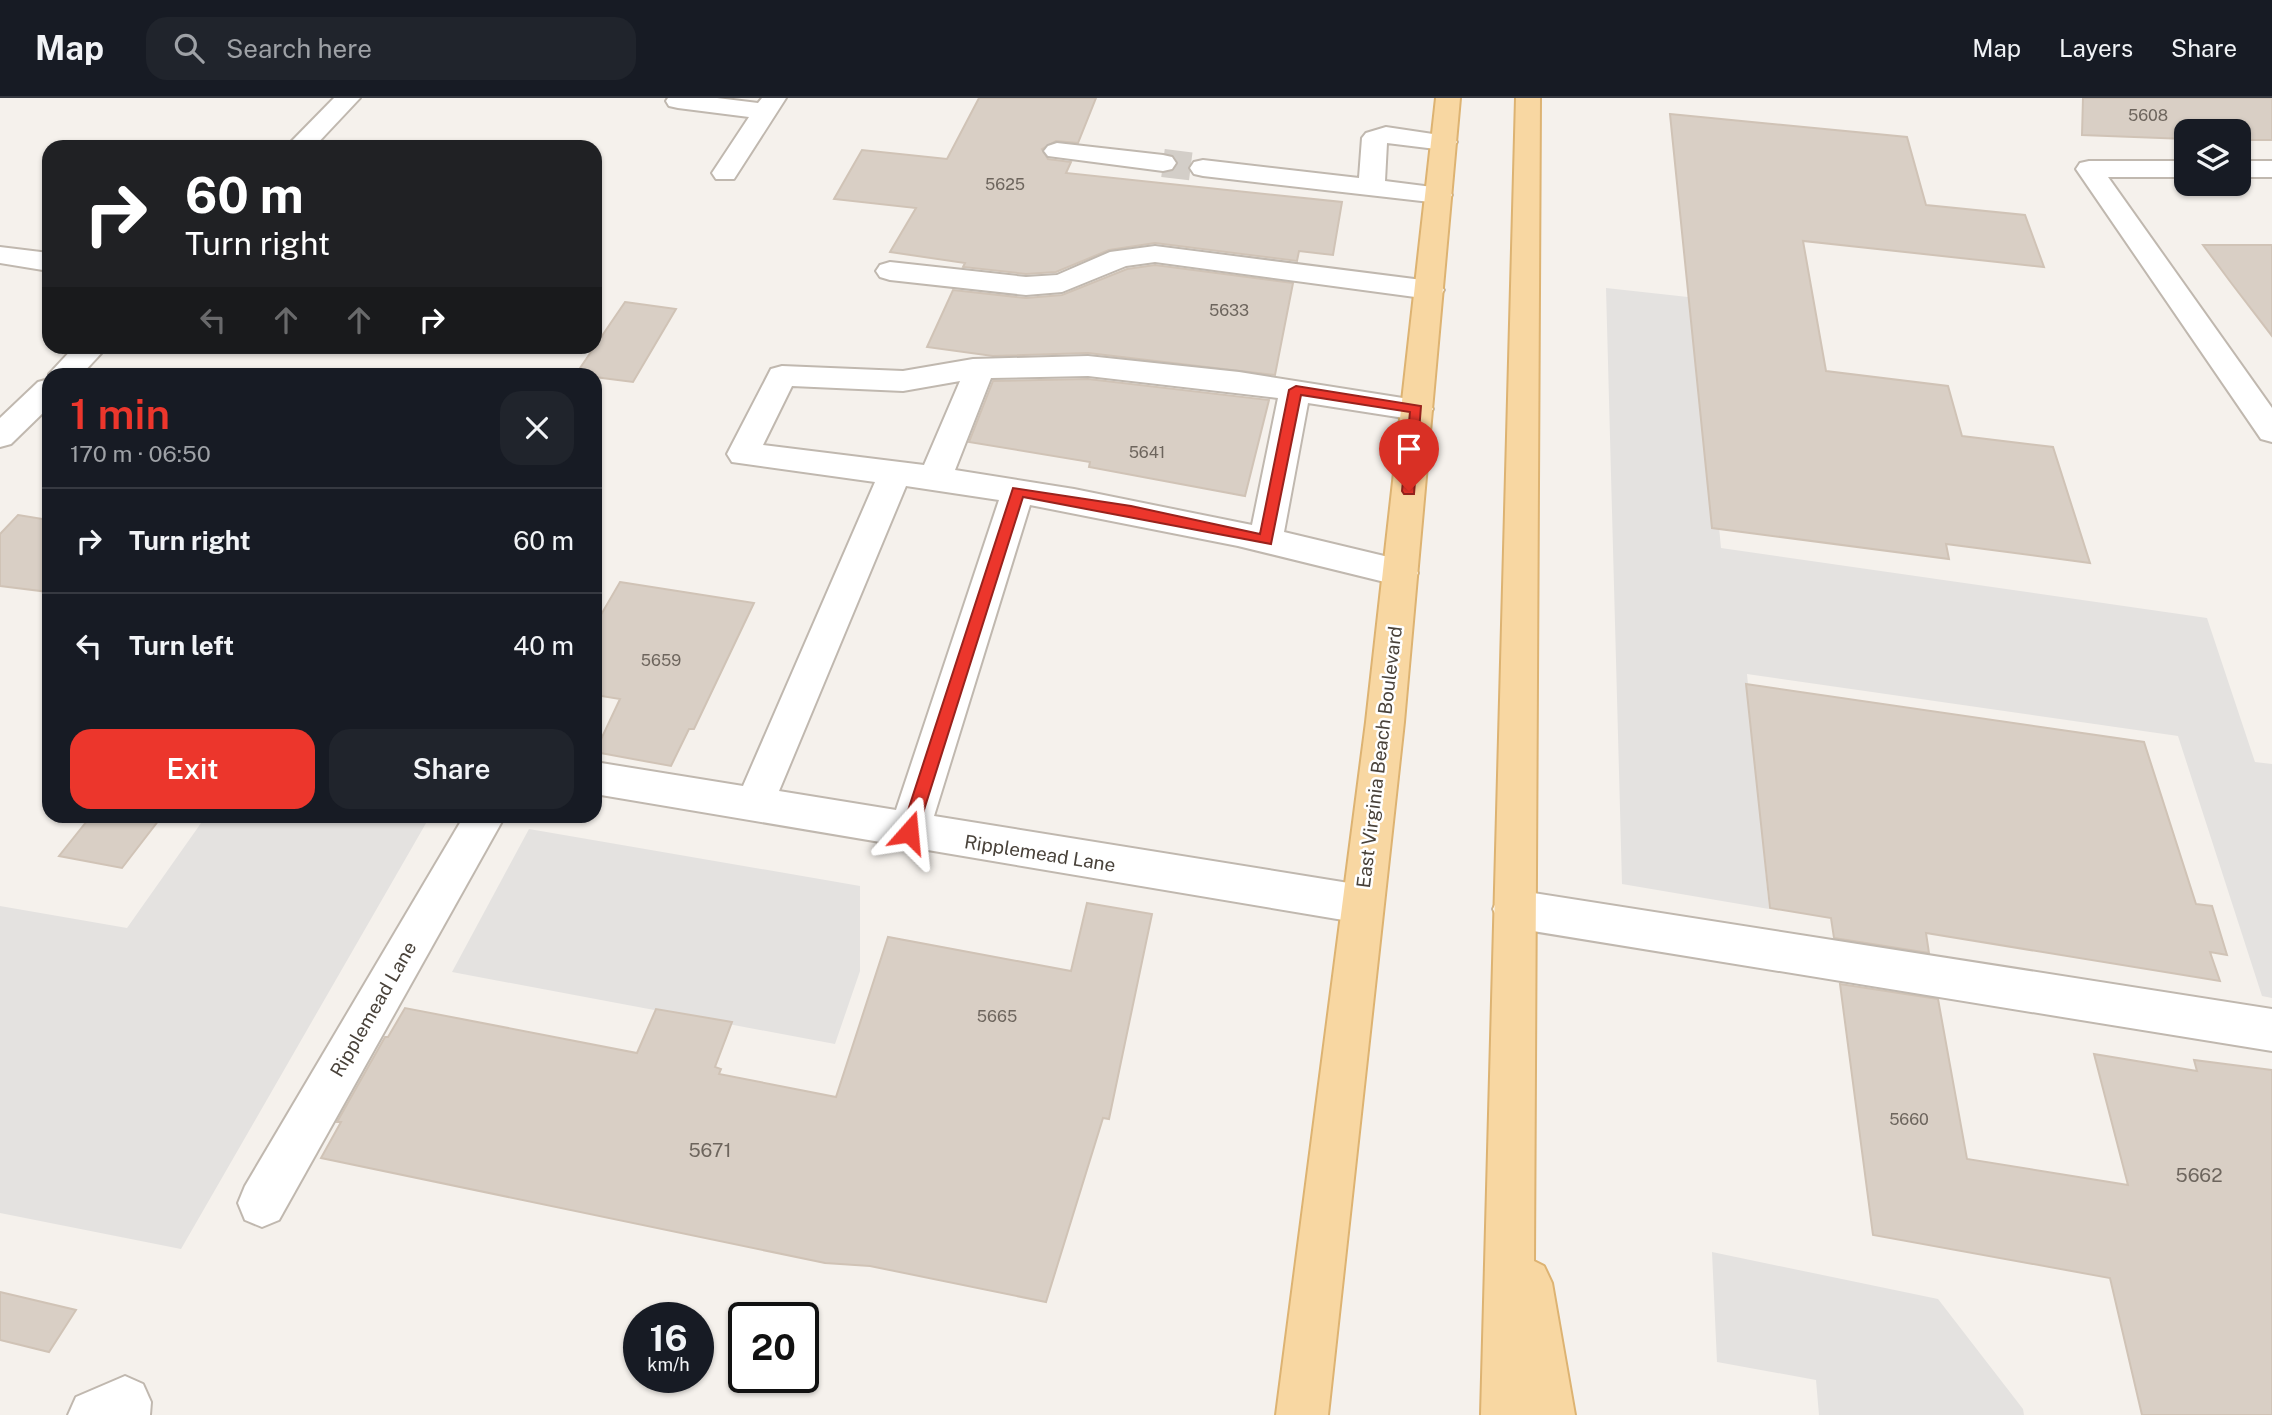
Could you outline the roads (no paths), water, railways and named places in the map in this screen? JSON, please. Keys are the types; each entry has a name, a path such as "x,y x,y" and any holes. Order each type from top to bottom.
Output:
{"main road":[{"name":"East Virginia Beach Boulevard","path":"1302,1415 1401,573 1448,98"},
{"path":"1507,1415 1528,98"},
{"path":"1512,1194 1549,1415"}],"street":[{"path":"306,140 348,98"},
{"path":"678,101 770,105"},
{"path":"725,173 770,105"},
{"path":"1371,187 1375,138 1386,135 1444,142"},
{"path":"1057,151 1163,163"},
{"path":"1203,168 1439,195"},
{"path":"2174,169 2090,169 2272,431"},
{"path":"2251,169 2272,169"},
{"path":"890,271 1026,286 1062,282 1120,258 1155,254 1430,290"},
{"path":"0,255 42,260"},
{"path":"70,368 85,354"},
{"path":"1401,573 1131,510 896,471 743,454 782,376 903,381 980,369 1088,366 1296,390 1417,409"},
{"path":"936,478 980,369"},
{"path":"1266,540 1296,390"},
{"path":"0,436 42,395"},
{"path":"754,805 896,471"},
{"path":"909,832 1018,491"},
{"name":"Ripplemead Lane","path":"602,779 909,832 1361,904"},
{"name":"Ripplemead Lane","path":"262,1203 481,823"},
{"path":"1514,909 2272,1030"},
{"path":"94,1415 125,1402 124,1415"}],"tunnel":[{"path":"1163,163 1203,168"}]}
